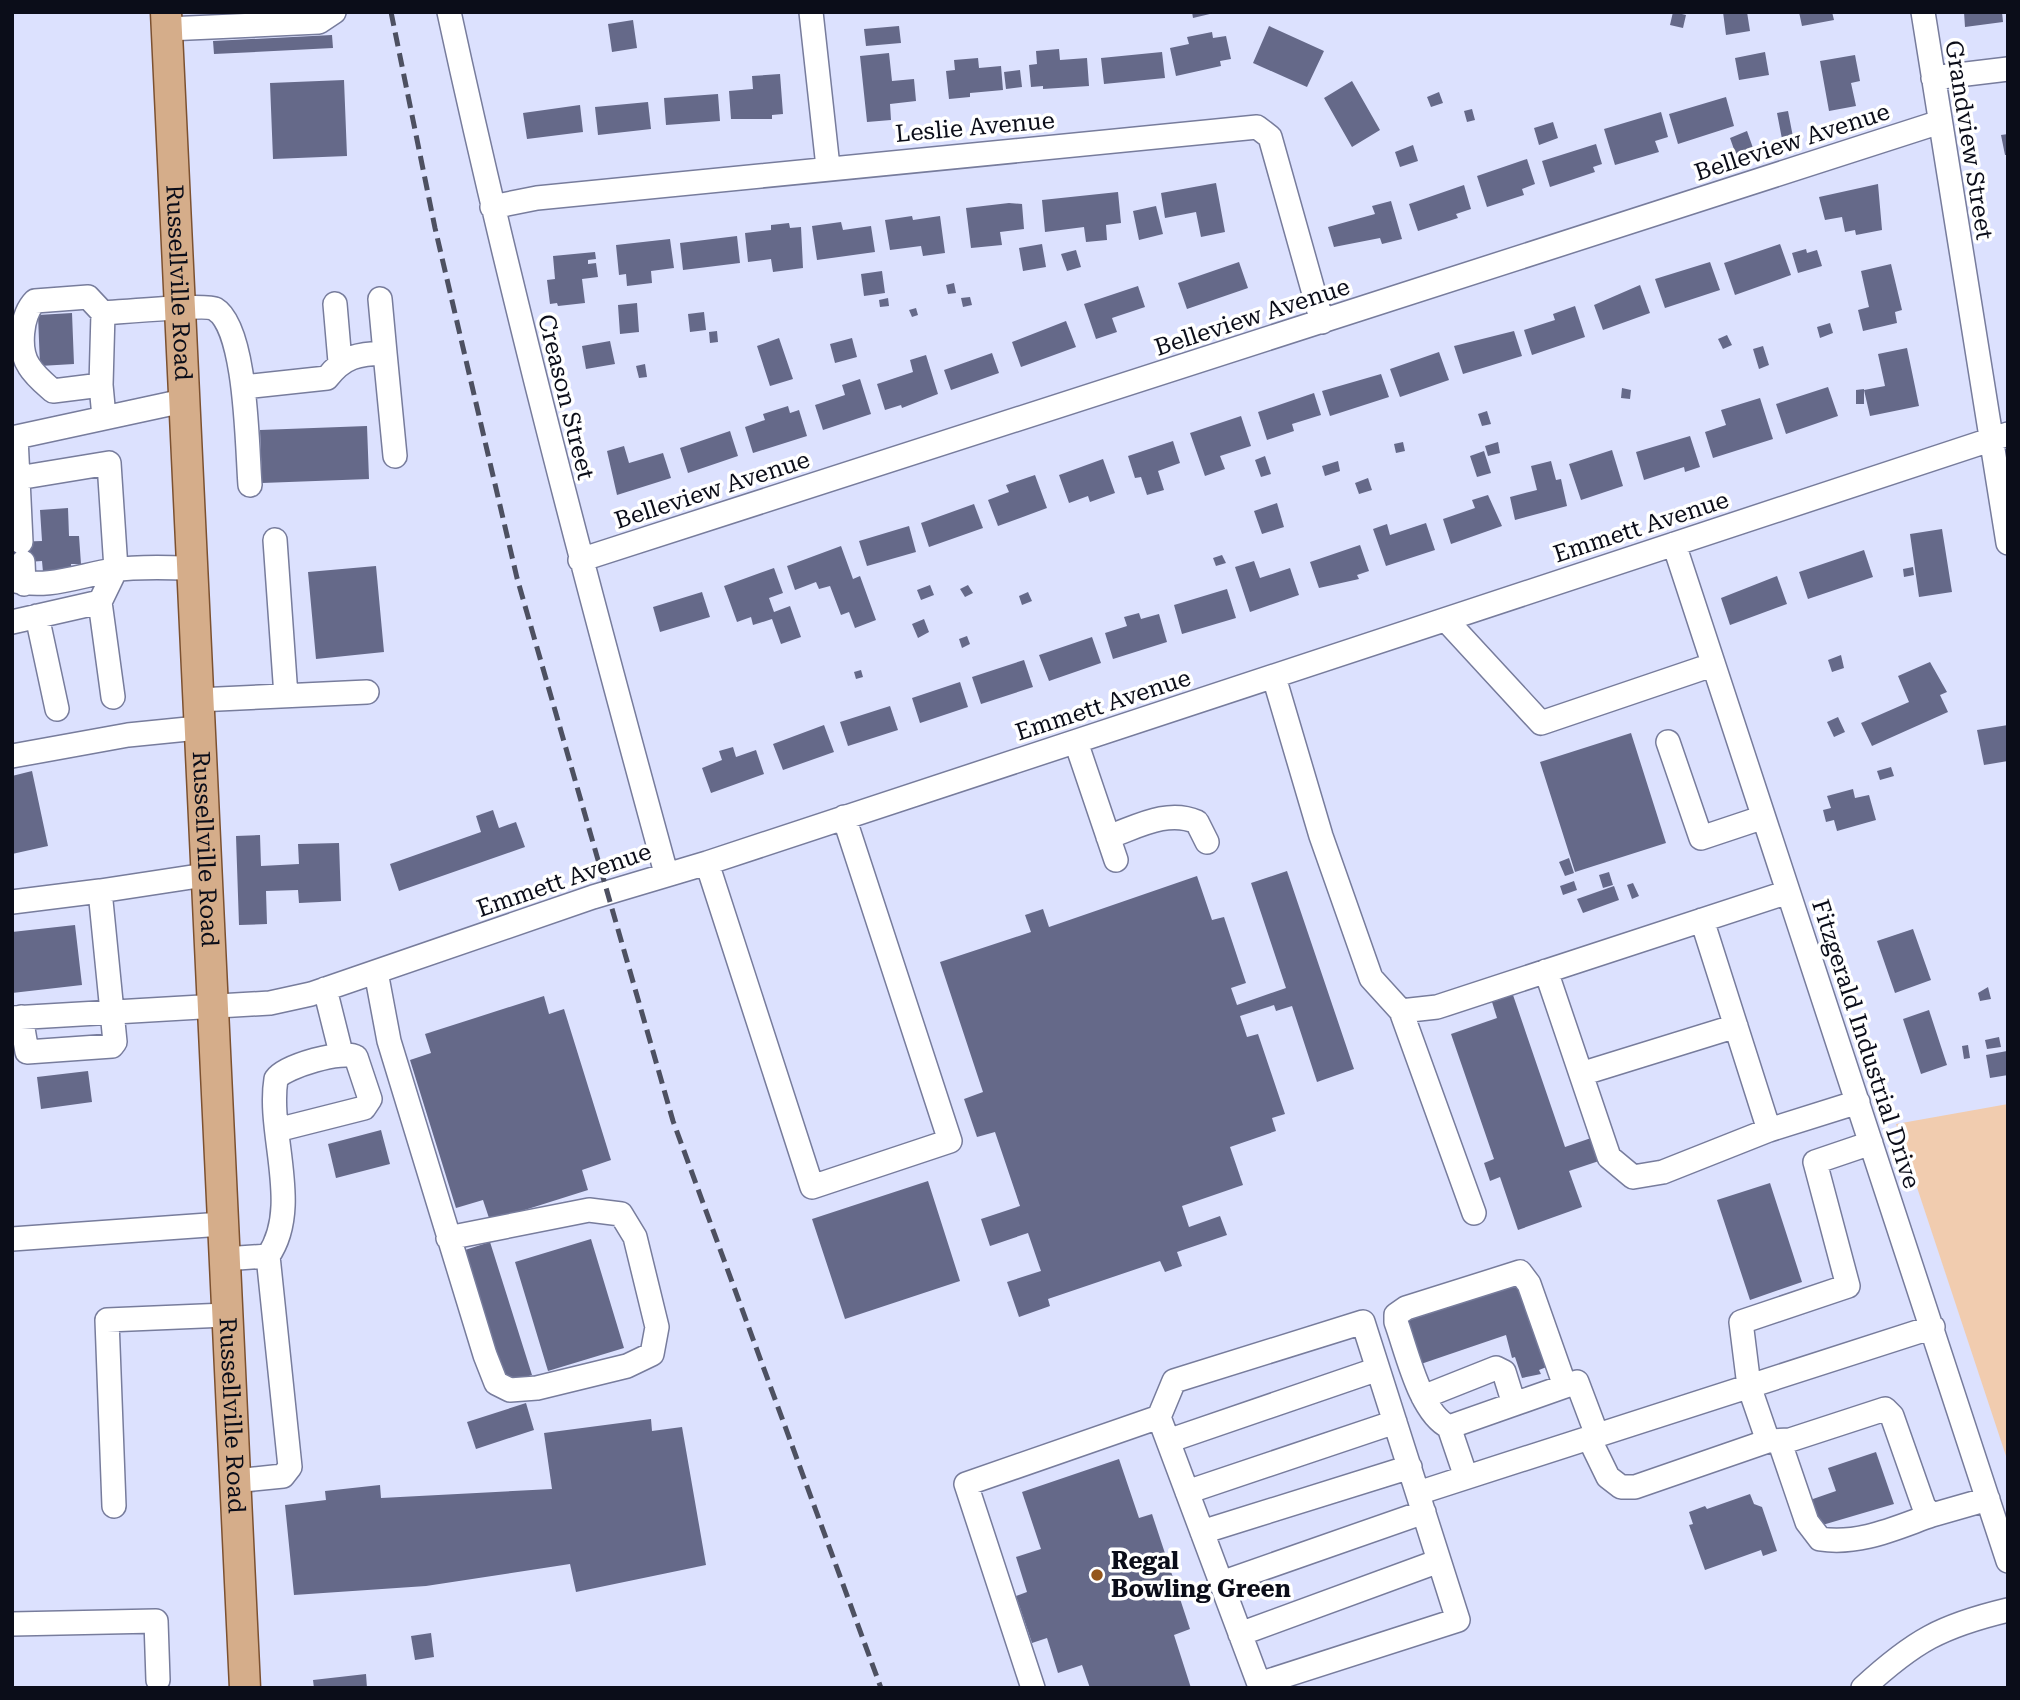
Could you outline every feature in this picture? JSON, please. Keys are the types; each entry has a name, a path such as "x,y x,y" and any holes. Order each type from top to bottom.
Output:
{"main road":[{"name":"Russellville Road","path":"167,21 245,1688"}],"street":[{"path":"167,21 319,22 334,12"},
{"name":"Creason Street","path":"449,12 492,207 580,560 666,873"},
{"path":"811,12 828,167"},
{"name":"Grandview Street","path":"1923,12 1940,122 1999,438 2008,543"},
{"path":"1933,78 2008,69"},
{"name":"Belleview Avenue","path":"580,560 1940,122"},
{"name":"Leslie Avenue","path":"492,207 537,198 828,167 1257,127 1270,137 1322,322"},
{"path":"101,385 53,391 27,364 22,332 30,306 35,301 88,297 103,313 101,385 104,417"},
{"path":"380,299 395,456"},
{"path":"335,304 340,362"},
{"path":"103,313 179,310 198,306 214,308 222,317 234,342 243,387 250,485"},
{"path":"243,387 327,378 340,362 356,354 385,354"},
{"path":"183,401 14,437 18,478 16,517 20,567 61,582 116,569 191,568"},
{"name":"Emmett Avenue","path":"17,1017 270,1003 324,989 666,873 707,863 1999,438"},
{"path":"18,478 109,463 116,569 100,602 113,697"},
{"path":"275,540 286,696"},
{"name":"Fitzgerald Industrial Drive","path":"1674,544 1761,818 1933,1327 2008,1561"},
{"path":"12,622 100,602"},
{"path":"37,617 57,709"},
{"path":"1446,620 1541,723 1712,666"},
{"path":"1274,677 1321,836 1371,978 1401,1011 1474,1213"},
{"path":"12,756 128,735 198,714 286,696 367,692"},
{"path":"1076,742 1116,860"},
{"path":"1668,742 1701,838 1761,818"},
{"path":"1108,836 1168,816 1184,817 1197,822 1207,842"},
{"path":"707,863 812,1187 950,1141 844,817"},
{"path":"12,902 205,875"},
{"path":"17,1017 27,1052 112,1046 115,1042 100,891"},
{"path":"1401,1011 1437,1007 1788,892"},
{"path":"1702,920 1769,1130"},
{"path":"1546,971 1609,1157 1633,1177 1663,1171 1769,1130 1858,1102"},
{"path":"376,972 388,1041 448,1238 496,1383 510,1390 537,1388 627,1366 652,1354 657,1327 635,1237 621,1214 589,1210 448,1238"},
{"path":"324,989 341,1053"},
{"path":"1581,1074 1736,1026"},
{"path":"235,1481 283,1476 290,1467 268,1256 278,1242 283,1220 274,1087 279,1074 341,1053 352,1054 360,1063 370,1099 368,1104 358,1110 277,1130"},
{"path":"1871,1143 1815,1162 1848,1286 1741,1322 1749,1387 1804,1515 1821,1539 1837,1542 1866,1538 1988,1499"},
{"path":"12,1239 222,1224"},
{"path":"224,1259 268,1256"},
{"path":"1565,1386 1529,1284 1520,1272 1514,1271 1406,1308 1396,1315 1396,1322 1423,1397 1437,1421 1450,1427 1577,1382 1608,1477 1621,1488 1635,1487 1885,1409 1892,1416 1924,1507 1932,1515"},
{"path":"114,1506 107,1320 226,1315"},
{"path":"1363,1322 1378,1369 1458,1620 1259,1686 1159,1417 1174,1381 1363,1322"},
{"path":"1221,1583 1421,1502 1466,1477 1933,1327"},
{"path":"1423,1397 1496,1368 1504,1372 1514,1404"},
{"path":"1168,1441 1378,1369"},
{"path":"1033,1688 966,1484 1159,1417"},
{"path":"1187,1492 1395,1422"},
{"path":"1450,1427 1466,1477"},
{"path":"1202,1532 1410,1467"},
{"path":"1240,1634 1439,1561"},
{"path":"1863,1688 1919,1641 1962,1621 2008,1610"},
{"path":"12,1624 156,1621 158,1680"}],"shaded area":[{"path":"2008,1104 2008,1462 1896,1124"}],"building":[{"path":"1192,12 1214,12 1214,13 1193,18"},
{"path":"1673,12 1686,15 1683,28 1670,25"},
{"path":"1723,12 1747,12 1750,31 1726,35"},
{"path":"1799,12 1832,12 1834,20 1802,26"},
{"path":"1964,12 2002,12 2003,22 1965,27"},
{"path":"633,20 637,48 612,52 608,24"},
{"path":"899,26 901,43 866,46 864,29"},
{"path":"1269,26 1324,51 1307,87 1253,63"},
{"path":"1212,32 1213,38 1226,36 1231,59 1220,61 1221,66 1176,76 1170,48 1189,44 1187,37"},
{"path":"332,35 333,48 214,54 213,41"},
{"path":"1059,49 1060,60 1087,58 1089,86 1043,89 1043,86 1031,87 1029,65 1037,64 1036,51"},
{"path":"1162,52 1165,78 1104,84 1101,58"},
{"path":"1765,52 1769,75 1739,80 1735,58"},
{"path":"889,53 892,81 914,79 916,101 890,104 891,120 867,122 860,56"},
{"path":"1855,55 1860,81 1851,83 1856,106 1829,111 1820,61"},
{"path":"978,58 979,68 1001,66 1003,90 970,93 970,97 949,99 946,71 955,70 954,60"},
{"path":"1020,70 1022,87 1006,89 1004,72"},
{"path":"780,74 783,114 772,115 772,119 731,119 729,91 753,89 752,76"},
{"path":"344,80 347,156 273,159 270,83"},
{"path":"1352,81 1380,130 1352,147 1324,98"},
{"path":"1439,92 1443,103 1431,107 1427,97"},
{"path":"718,94 720,121 666,125 664,98"},
{"path":"1726,97 1734,126 1678,144 1669,114"},
{"path":"648,102 651,129 598,135 595,107"},
{"path":"580,105 583,132 527,139 523,113"},
{"path":"1472,109 1475,120 1467,122 1464,111"},
{"path":"1788,111 1793,137 1782,139 1777,113"},
{"path":"1661,112 1668,137 1655,141 1659,152 1615,165 1604,129"},
{"path":"1553,122 1558,138 1539,145 1534,128"},
{"path":"1747,131 1753,148 1736,155 1730,138"},
{"path":"2008,134 2008,155 2005,155 2001,135"},
{"path":"1596,144 1602,164 1593,167 1595,172 1550,187 1542,161"},
{"path":"1413,145 1418,161 1400,167 1395,152"},
{"path":"1527,159 1535,184 1522,189 1524,195 1487,207 1477,176"},
{"path":"1216,183 1225,232 1201,237 1196,212 1165,218 1161,193"},
{"path":"1878,184 1882,230 1856,235 1855,230 1845,232 1842,217 1825,220 1819,197"},
{"path":"1464,185 1471,209 1456,214 1458,218 1418,231 1409,204"},
{"path":"1118,192 1121,223 1106,225 1107,240 1086,242 1084,227 1045,232 1042,200"},
{"path":"1391,201 1402,239 1382,244 1380,238 1334,247 1328,227 1375,214 1372,206"},
{"path":"1022,204 1024,229 1000,232 1002,245 971,248 966,208"},
{"path":"1156,206 1163,234 1139,240 1133,211"},
{"path":"912,216 913,220 940,216 945,253 923,256 921,246 890,250 885,220"},
{"path":"841,222 843,230 871,226 875,252 817,260 812,226"},
{"path":"789,223 790,228 801,227 803,268 773,272 771,259 748,262 745,233 771,230 771,225"},
{"path":"737,236 740,263 683,270 680,243"},
{"path":"670,239 674,268 651,271 652,283 627,286 626,274 619,275 616,245"},
{"path":"1042,244 1046,267 1023,271 1019,248"},
{"path":"1780,244 1791,275 1735,295 1724,263"},
{"path":"1806,249 1807,253 1817,250 1822,266 1798,273 1792,253"},
{"path":"1076,250 1081,267 1067,271 1061,254"},
{"path":"595,252 596,259 588,260 588,264 596,263 598,277 582,279 585,303 558,306 557,303 550,304 547,280 555,279 553,256"},
{"path":"1239,262 1248,288 1187,309 1178,283"},
{"path":"1710,262 1720,290 1665,308 1655,279"},
{"path":"1891,264 1902,310 1895,312 1897,323 1863,331 1858,310 1869,307 1861,271"},
{"path":"882,271 885,293 864,296 861,274"},
{"path":"954,283 956,293 948,294 946,285"},
{"path":"1640,285 1650,313 1603,330 1594,305"},
{"path":"1138,286 1145,307 1112,318 1117,332 1096,339 1084,304"},
{"path":"970,297 972,305 963,307 961,298"},
{"path":"888,298 889,306 880,307 879,300"},
{"path":"637,303 639,332 620,334 618,305"},
{"path":"1575,306 1585,337 1532,355 1524,330 1555,320 1553,314"},
{"path":"916,308 918,315 912,317 909,310"},
{"path":"704,312 706,330 690,332 688,314"},
{"path":"72,313 74,364 40,366 38,315"},
{"path":"1066,321 1076,347 1021,367 1012,342"},
{"path":"1830,323 1833,333 1820,338 1817,327"},
{"path":"717,331 718,342 710,343 709,332"},
{"path":"1514,331 1522,356 1463,374 1454,346"},
{"path":"1727,335 1732,345 1723,349 1718,339"},
{"path":"779,338 793,379 770,386 757,346"},
{"path":"852,338 857,357 835,363 830,344"},
{"path":"610,341 615,364 586,369 582,346"},
{"path":"1763,346 1769,365 1759,369 1753,349"},
{"path":"1907,348 1919,406 1870,416 1864,390 1885,386 1878,354"},
{"path":"1439,352 1449,380 1400,397 1390,369"},
{"path":"992,353 999,373 951,390 944,370"},
{"path":"926,355 938,394 902,408 901,405 885,410 877,384 913,372 910,360"},
{"path":"645,364 647,377 639,378 636,366"},
{"path":"1381,374 1389,397 1330,416 1322,391"},
{"path":"860,379 871,414 823,430 815,405 845,395 842,385"},
{"path":"1828,387 1838,416 1786,434 1776,404"},
{"path":"1622,388 1631,390 1630,399 1621,398"},
{"path":"1864,389 1864,404 1856,404 1856,390"},
{"path":"1314,393 1321,415 1292,424 1294,431 1267,440 1258,412"},
{"path":"1760,398 1773,439 1713,458 1705,432 1726,425 1721,410"},
{"path":"788,406 790,413 799,410 807,436 753,453 745,427 765,420 763,414"},
{"path":"1487,411 1491,424 1482,426 1478,414"},
{"path":"1241,416 1251,446 1220,456 1225,469 1205,476 1190,433"},
{"path":"367,426 369,479 262,483 260,430"},
{"path":"730,431 738,456 688,473 680,448"},
{"path":"1690,436 1700,467 1685,472 1684,467 1644,480 1636,452"},
{"path":"1173,441 1180,463 1158,471 1164,490 1147,495 1141,477 1135,478 1128,456"},
{"path":"1403,442 1405,451 1396,453 1394,444"},
{"path":"1498,442 1500,453 1488,456 1485,446"},
{"path":"624,446 629,463 663,453 671,478 617,495 607,451"},
{"path":"1612,450 1623,486 1581,500 1569,464"},
{"path":"1484,451 1491,473 1477,477 1470,456"},
{"path":"1265,456 1271,474 1261,477 1255,460"},
{"path":"1103,459 1115,493 1090,502 1088,496 1069,503 1059,475"},
{"path":"1338,461 1340,471 1325,476 1322,466"},
{"path":"1551,461 1556,480 1561,479 1567,506 1515,520 1510,497 1537,490 1531,466"},
{"path":"1035,475 1047,508 998,526 988,500 1009,492 1006,485"},
{"path":"1368,478 1372,490 1359,494 1355,483"},
{"path":"1488,495 1502,526 1451,544 1443,519 1475,508 1472,500"},
{"path":"1277,503 1284,527 1262,534 1254,511"},
{"path":"974,504 983,528 929,547 921,523"},
{"path":"68,508 69,536 79,536 81,564 71,564 72,574 43,572 42,561 12,563 12,542 42,541 40,510"},
{"path":"1426,523 1435,550 1386,566 1373,529 1387,524 1390,535"},
{"path":"909,526 916,552 867,566 859,541"},
{"path":"1942,529 1952,592 1919,597 1910,534"},
{"path":"1360,545 1369,571 1357,575 1359,579 1319,588 1310,562"},
{"path":"841,546 853,579 860,576 876,620 855,628 849,612 841,615 830,586 819,589 816,582 795,590 787,566"},
{"path":"1864,550 1873,577 1808,599 1799,572"},
{"path":"1222,555 1226,563 1216,566 1213,558"},
{"path":"1254,561 1260,578 1290,568 1299,595 1250,612 1235,567"},
{"path":"376,566 384,652 316,659 308,572"},
{"path":"1913,567 1914,575 1904,577 1903,569"},
{"path":"774,568 783,593 769,598 774,612 790,606 801,637 781,644 772,619 753,625 751,617 737,622 724,586"},
{"path":"1777,576 1787,604 1730,625 1721,598"},
{"path":"930,585 934,595 921,600 917,590"},
{"path":"968,585 973,593 965,597 960,589"},
{"path":"1227,589 1236,618 1182,634 1174,605"},
{"path":"702,592 710,617 660,632 653,607"},
{"path":"1028,592 1032,601 1022,605 1019,596"},
{"path":"1139,613 1141,619 1159,614 1167,642 1113,659 1105,633 1127,626 1124,617"},
{"path":"924,619 929,632 918,638 912,624"},
{"path":"967,636 970,644 962,648 959,639"},
{"path":"1092,637 1101,663 1049,681 1039,655"},
{"path":"1841,655 1844,668 1832,672 1828,660"},
{"path":"1024,660 1033,687 981,704 972,677"},
{"path":"1930,662 1947,692 1940,695 1948,712 1872,746 1861,723 1909,702 1898,676"},
{"path":"861,670 863,677 856,679 854,672"},
{"path":"960,682 968,707 920,723 912,698"},
{"path":"890,706 898,730 848,746 840,722"},
{"path":"1838,717 1845,732 1834,737 1827,722"},
{"path":"824,725 834,752 783,770 773,744"},
{"path":"2008,725 2008,761 1984,765 1977,730"},
{"path":"1631,733 1666,843 1575,872 1540,762"},
{"path":"733,747 736,757 756,750 764,774 711,793 702,768 722,760 719,751"},
{"path":"1891,767 1894,776 1880,780 1877,771"},
{"path":"32,771 48,846 12,854 12,776"},
{"path":"1853,789 1855,798 1869,795 1876,820 1837,831 1834,820 1826,822 1823,810 1831,808 1827,796"},
{"path":"493,810 499,828 516,822 525,847 399,891 390,864 481,832 476,816"},
{"path":"260,835 261,866 299,864 298,844 339,843 341,901 299,903 298,890 266,891 267,924 239,925 236,836"},
{"path":"1569,858 1574,873 1565,876 1559,862"},
{"path":"1287,871 1354,1069 1317,1082 1292,1006 1276,1011 1274,1005 1240,1016 1247,1037 1258,1034 1285,1114 1272,1118 1276,1131 1230,1147 1243,1185 1182,1206 1189,1227 1220,1216 1227,1235 1177,1252 1182,1266 1165,1272 1160,1261 1048,1299 1050,1306 1019,1317 1007,1282 1041,1271 1028,1233 990,1246 981,1219 1020,1206 995,1132 977,1137 964,1099 983,1092 940,962 1031,932 1025,915 1043,909 1049,927 1197,876 1212,920 1224,917 1246,983 1231,988 1237,1005 1286,988 1251,883"},
{"path":"1609,872 1613,885 1603,888 1599,875"},
{"path":"1574,881 1577,890 1563,895 1560,886"},
{"path":"1633,883 1639,896 1632,899 1627,885"},
{"path":"1614,886 1619,900 1583,913 1577,899"},
{"path":"75,925 82,985 12,993 12,932"},
{"path":"1913,929 1931,980 1895,993 1877,941"},
{"path":"1988,987 1991,999 1980,1001 1978,993"},
{"path":"1513,995 1565,1147 1591,1138 1599,1161 1569,1171 1582,1207 1518,1230 1500,1177 1490,1181 1484,1163 1494,1159 1451,1034 1497,1018 1492,1002"},
{"path":"544,996 549,1014 564,1009 611,1160 582,1170 588,1190 490,1221 483,1200 456,1208 410,1060 431,1053 425,1034"},
{"path":"1929,1010 1947,1065 1921,1074 1903,1019"},
{"path":"1999,1037 2001,1047 1987,1049 1985,1040"},
{"path":"1968,1045 1970,1058 1964,1059 1962,1046"},
{"path":"2007,1051 2008,1075 1990,1078 1986,1055"},
{"path":"88,1071 92,1102 41,1109 37,1077"},
{"path":"381,1130 390,1164 336,1178 328,1144"},
{"path":"928,1181 960,1281 845,1319 812,1219"},
{"path":"1770,1183 1802,1282 1750,1300 1717,1200"},
{"path":"591,1239 624,1348 548,1371 515,1262"},
{"path":"490,1242 532,1375 513,1381 503,1372 465,1250"},
{"path":"1521,1283 1549,1366 1539,1370 1541,1374 1522,1378 1515,1357 1512,1358 1506,1335 1415,1366 1401,1323"},
{"path":"526,1403 534,1430 476,1449 467,1422"},
{"path":"651,1419 652,1431 682,1427 706,1565 576,1592 570,1564 426,1586 294,1595 285,1505 326,1500 325,1491 380,1485 381,1498 552,1489 544,1433"},
{"path":"1876,1452 1894,1504 1819,1526 1810,1500 1836,1491 1828,1468"},
{"name":"Regal Bowling Green","path":"1119,1459 1139,1518 1152,1514 1190,1629 1174,1635 1191,1688 1090,1688 1082,1665 1058,1673 1047,1638 1032,1643 1016,1596 1027,1592 1016,1557 1041,1549 1022,1492"},
{"path":"1750,1494 1754,1504 1762,1507 1777,1551 1763,1556 1761,1550 1705,1570 1689,1525 1693,1524 1689,1512 1705,1506 1707,1509"},
{"path":"431,1633 434,1657 415,1660 411,1636"},
{"path":"366,1674 367,1688 314,1688 313,1680"}],"railway":[{"path":"391,12 435,228 517,578 673,1121 881,1688"}],"place":[{"name":"Regal Bowling Green","path":"1097,1575"}]}
